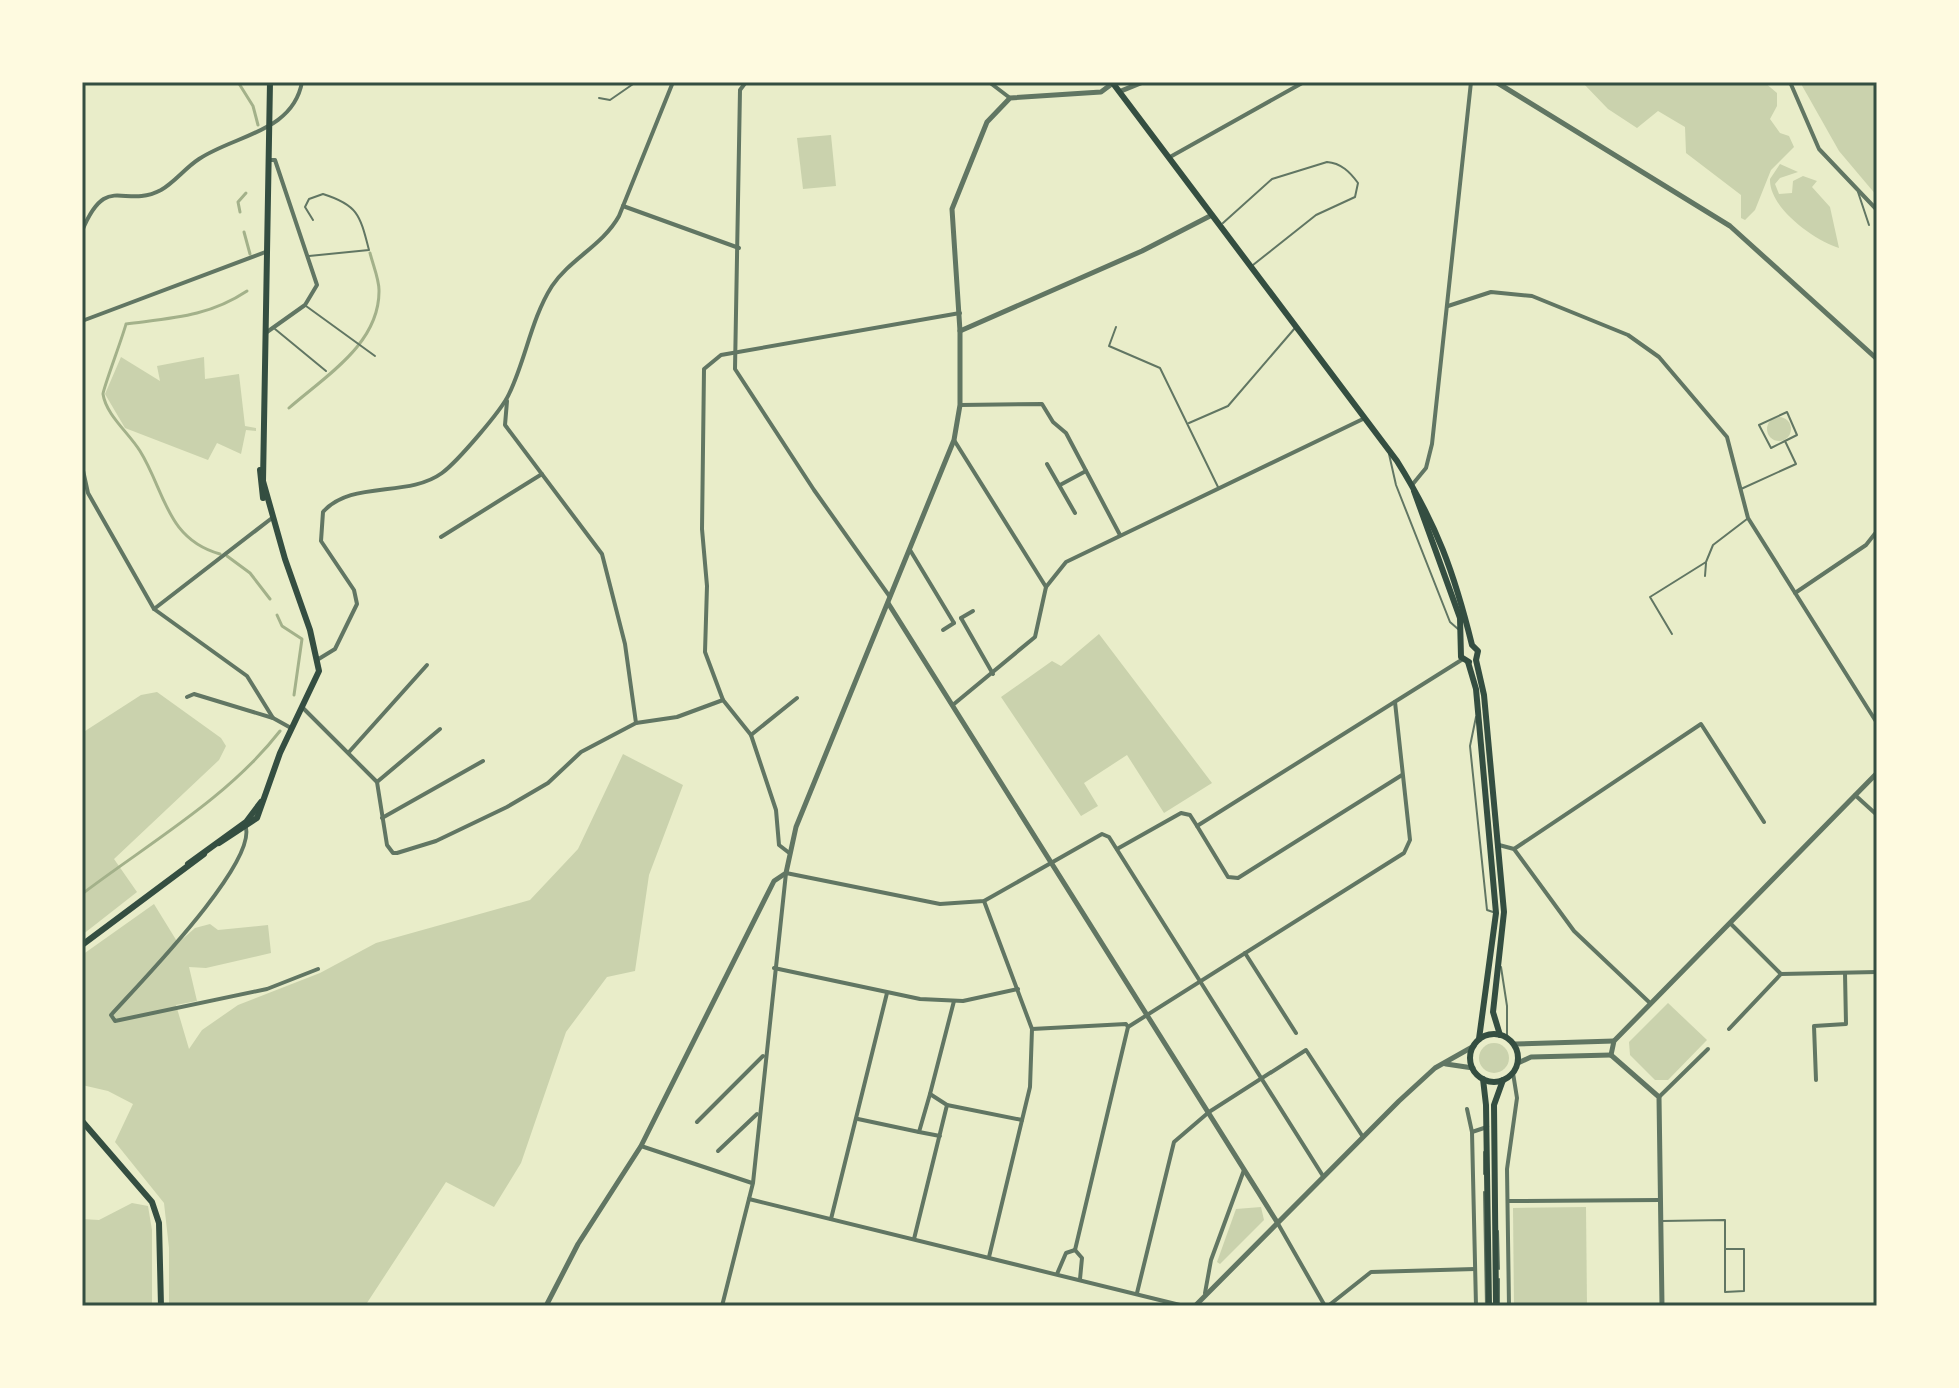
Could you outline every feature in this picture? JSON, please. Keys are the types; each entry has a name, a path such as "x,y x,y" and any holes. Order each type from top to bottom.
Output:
{"main road":[{"path":"82,945 245,826 263,799 317,677 317,660 309,626 271,514 263,459 271,160 270,82"},
{"path":"1113,82 1420,495 1445,549 1472,645 1478,651 1471,662 1475,677 1496,913 1473,1068 1483,1079 1487,1127 1487,1306"},
{"path":"1412,485 1439,551 1464,647 1483,685 1504,912 1493,1012 1503,1036 1514,1044 1518,1063 1513,1073 1503,1080 1494,1105 1498,1306"},
{"path":"1464,647 1472,645"},
{"path":"1479,1039 1503,1036"},
{"path":"1483,1079 1503,1080"},
{"path":"82,1121 152,1202 159,1223 161,1306"}],"street":[{"path":"82,231 101,200 114,195 161,190 197,159 270,125 294,106 302,82"},
{"path":"636,723 625,644 602,554 503,422 507,398 539,311 553,285 611,230 673,82"},
{"path":"746,82 740,90 735,369 741,379 889,600 1327,1306 1363,1275 1371,1272 1475,1269"},
{"path":"989,82 1010,98 1101,92 1113,82"},
{"path":"1121,91 1143,82"},
{"path":"1168,158 1304,82"},
{"path":"1412,485 1426,468 1432,444 1471,82"},
{"path":"1496,82 1730,226 1877,359"},
{"path":"1790,82 1816,144 1877,210"},
{"path":"722,1306 753,1183 758,1112 788,852 954,440 960,405 960,313 952,209 987,122 1010,98"},
{"path":"265,333 305,305 317,285 275,160 271,160"},
{"path":"623,206 739,248"},
{"path":"960,331 1142,251 1210,216"},
{"path":"82,321 268,251"},
{"path":"1448,306 1491,292 1515,292 1552,303 1628,335 1659,357 1727,437 1748,518 1877,723"},
{"path":"788,852 779,845 776,810 751,735 723,700 705,652 707,586 702,529 704,369 721,355 960,313"},
{"path":"317,660 335,649 357,604 354,590 321,541 323,512 338,499 413,485 439,476 451,466 507,398"},
{"path":"960,405 1042,404 1053,422 1066,433 1120,535"},
{"path":"954,704 1035,637 1046,587 1052,575 1066,562 1365,418"},
{"path":"954,440 1046,587"},
{"path":"1047,464 1075,513"},
{"path":"82,466 88,493 154,609 247,676 273,718"},
{"path":"1060,485 1086,471"},
{"path":"441,537 542,474"},
{"path":"154,609 271,514"},
{"path":"1795,593 1866,545 1877,531"},
{"path":"910,550 954,623"},
{"path":"943,630 973,611"},
{"path":"961,618 993,674"},
{"path":"1197,826 1395,702 1471,662"},
{"path":"349,752 427,665"},
{"path":"187,697 194,694 273,718 292,729"},
{"path":"751,735 797,698"},
{"path":"302,707 377,782 387,845 393,853 436,841 548,783 581,752 636,723 677,717 723,700"},
{"path":"1075,1250 1128,1027 1404,853 1410,840 1395,702"},
{"path":"1514,849 1701,724 1764,822"},
{"path":"377,782 440,729"},
{"path":"382,818 483,761"},
{"path":"1611,1055 1614,1041 1877,773"},
{"path":"1117,849 1181,813 1190,815 1228,877 1238,878 1402,775"},
{"path":"1854,794 1877,815"},
{"path":"245,826 248,836 228,881 111,1015 115,1021 267,989 318,969"},
{"path":"546,1306 578,1244 641,1146 774,881 786,873 940,904 984,901 1102,834 1117,849 1323,1176"},
{"path":"1499,845 1514,849 1560,912 1650,1003"},
{"path":"984,901 1032,1029 1032,1071 989,1257"},
{"path":"1729,922 1781,974"},
{"path":"1245,953 1296,1033"},
{"path":"774,968 887,993 954,1001 1018,989"},
{"path":"1729,1029 1781,974 1877,972"},
{"path":"1816,1080 1814,1026 1846,1024 1845,973"},
{"path":"831,1219 887,993"},
{"path":"919,1132 954,1001"},
{"path":"1032,1029 1126,1024 1128,1027"},
{"path":"1514,1044 1614,1041"},
{"path":"1195,1306 1435,1068 1474,1046"},
{"path":"1662,1306 1659,1097 1708,1049"},
{"path":"1137,1293 1174,1142 1209,1112 1306,1050 1363,1137"},
{"path":"697,1122 765,1055"},
{"path":"1518,1063 1531,1057 1611,1055 1659,1097"},
{"path":"1445,1064 1473,1068"},
{"path":"1509,1306 1507,1169 1517,1098 1513,1073"},
{"path":"930,1094 947,1105 1022,1120"},
{"path":"914,1239 947,1105"},
{"path":"1467,1109 1472,1132 1476,1306"},
{"path":"718,1151 758,1112"},
{"path":"858,1119 940,1136"},
{"path":"1472,1132 1487,1127"},
{"path":"641,1146 753,1183"},
{"path":"1205,1293 1211,1260 1244,1170"},
{"path":"749,1199 1184,1306"},
{"path":"1508,1201 1660,1200"},
{"path":"1057,1274 1066,1253 1075,1250"},
{"path":"1075,1250 1082,1258 1080,1279"}],"lane":[{"path":"599,98 610,100 636,82"},
{"path":"1219,227 1272,179 1327,162 1351,173 1358,183 1355,197 1316,215 1249,268"},
{"path":"1855,186 1869,225"},
{"path":"307,256 369,250 358,212 341,200 323,194 309,199 305,207 313,220"},
{"path":"305,305 375,356"},
{"path":"1116,327 1109,346 1160,368 1218,488"},
{"path":"1187,424 1228,406 1296,327"},
{"path":"275,328 326,371"},
{"path":"1787,412 1797,435 1785,441 1771,448 1759,425 1787,412"},
{"path":"1740,490 1796,464 1785,441"},
{"path":"1388,449 1396,485 1450,622 1462,633"},
{"path":"1705,576 1706,562 1713,545 1748,518"},
{"path":"1672,634 1650,597 1706,562"},
{"path":"1478,712 1470,746 1487,910 1496,913"},
{"path":"1499,961 1505,984 1503,1036"},
{"path":"1661,1221 1725,1220 1725,1249 1725,1292 1744,1291 1744,1249 1725,1249"}],"green space":[{"path":"1582,82 1764,82 1777,93 1777,106 1770,119 1780,133 1789,136 1794,147 1771,170 1755,210 1745,220 1741,218 1741,195 1686,153 1685,127 1658,111 1637,128 1608,109"},
{"path":"1800,82 1877,82 1877,196 1839,151"},
{"path":"831,135 836,186 803,189 797,138"},
{"path":"1780,164 1798,172 1780,178 1775,184 1779,194 1792,193 1793,181 1803,176 1817,181 1812,187 1830,207 1839,248 1806,230 1777,201 1770,179"},
{"path":"121,357 160,381 157,366 204,357 205,379 239,374 245,426 256,428 256,431 246,430 241,454 217,443 208,460 125,428 105,394"},
{"path":"1779,417 1787,421 1791,429 1787,437 1779,441 1771,437 1767,429 1771,421"},
{"path":"1099,634 1212,783 1164,813 1127,755 1084,783 1098,806 1081,816 1001,697 1052,661 1061,666"},
{"path":"157,692 221,738 226,746 219,760 114,859 137,892 82,935 82,733 141,695"},
{"path":"623,754 683,785 649,875 635,971 607,977 566,1032 521,1163 494,1207 446,1182 365,1306 169,1306 169,1248 164,1203 115,1142 133,1104 108,1091 82,1085 82,955 154,904 178,943 195,928 210,924 218,930 268,925 271,953 206,968 189,967 197,1001 176,1005 189,1049 202,1030 238,1005 320,973 376,943 530,900 578,849"},
{"path":"1668,1003 1707,1040 1668,1080 1655,1080 1630,1055 1629,1042"},
{"path":"1494,1043 1505,1047 1509,1058 1505,1069 1494,1073 1483,1069 1479,1058 1483,1047"},
{"path":"132,1203 148,1206 152,1230 152,1306 82,1306 82,1219 99,1220"},
{"path":"1261,1207 1264,1220 1220,1264 1217,1262 1236,1209"},
{"path":"1586,1207 1587,1306 1514,1306 1513,1208"}],"waterway":[{"path":"238,82 253,106 258,125"},
{"path":"240,212 238,202 246,193"},
{"path":"244,232 250,254"},
{"path":"289,408 348,358 370,327 377,309 379,290 370,253"},
{"path":"220,554 202,547 178,525 140,451 113,417 103,394 126,324 203,311 247,291"},
{"path":"227,556 250,573 270,599"},
{"path":"277,615 282,626 302,639 294,695"},
{"path":"82,894 212,799 237,778 280,731"}]}
